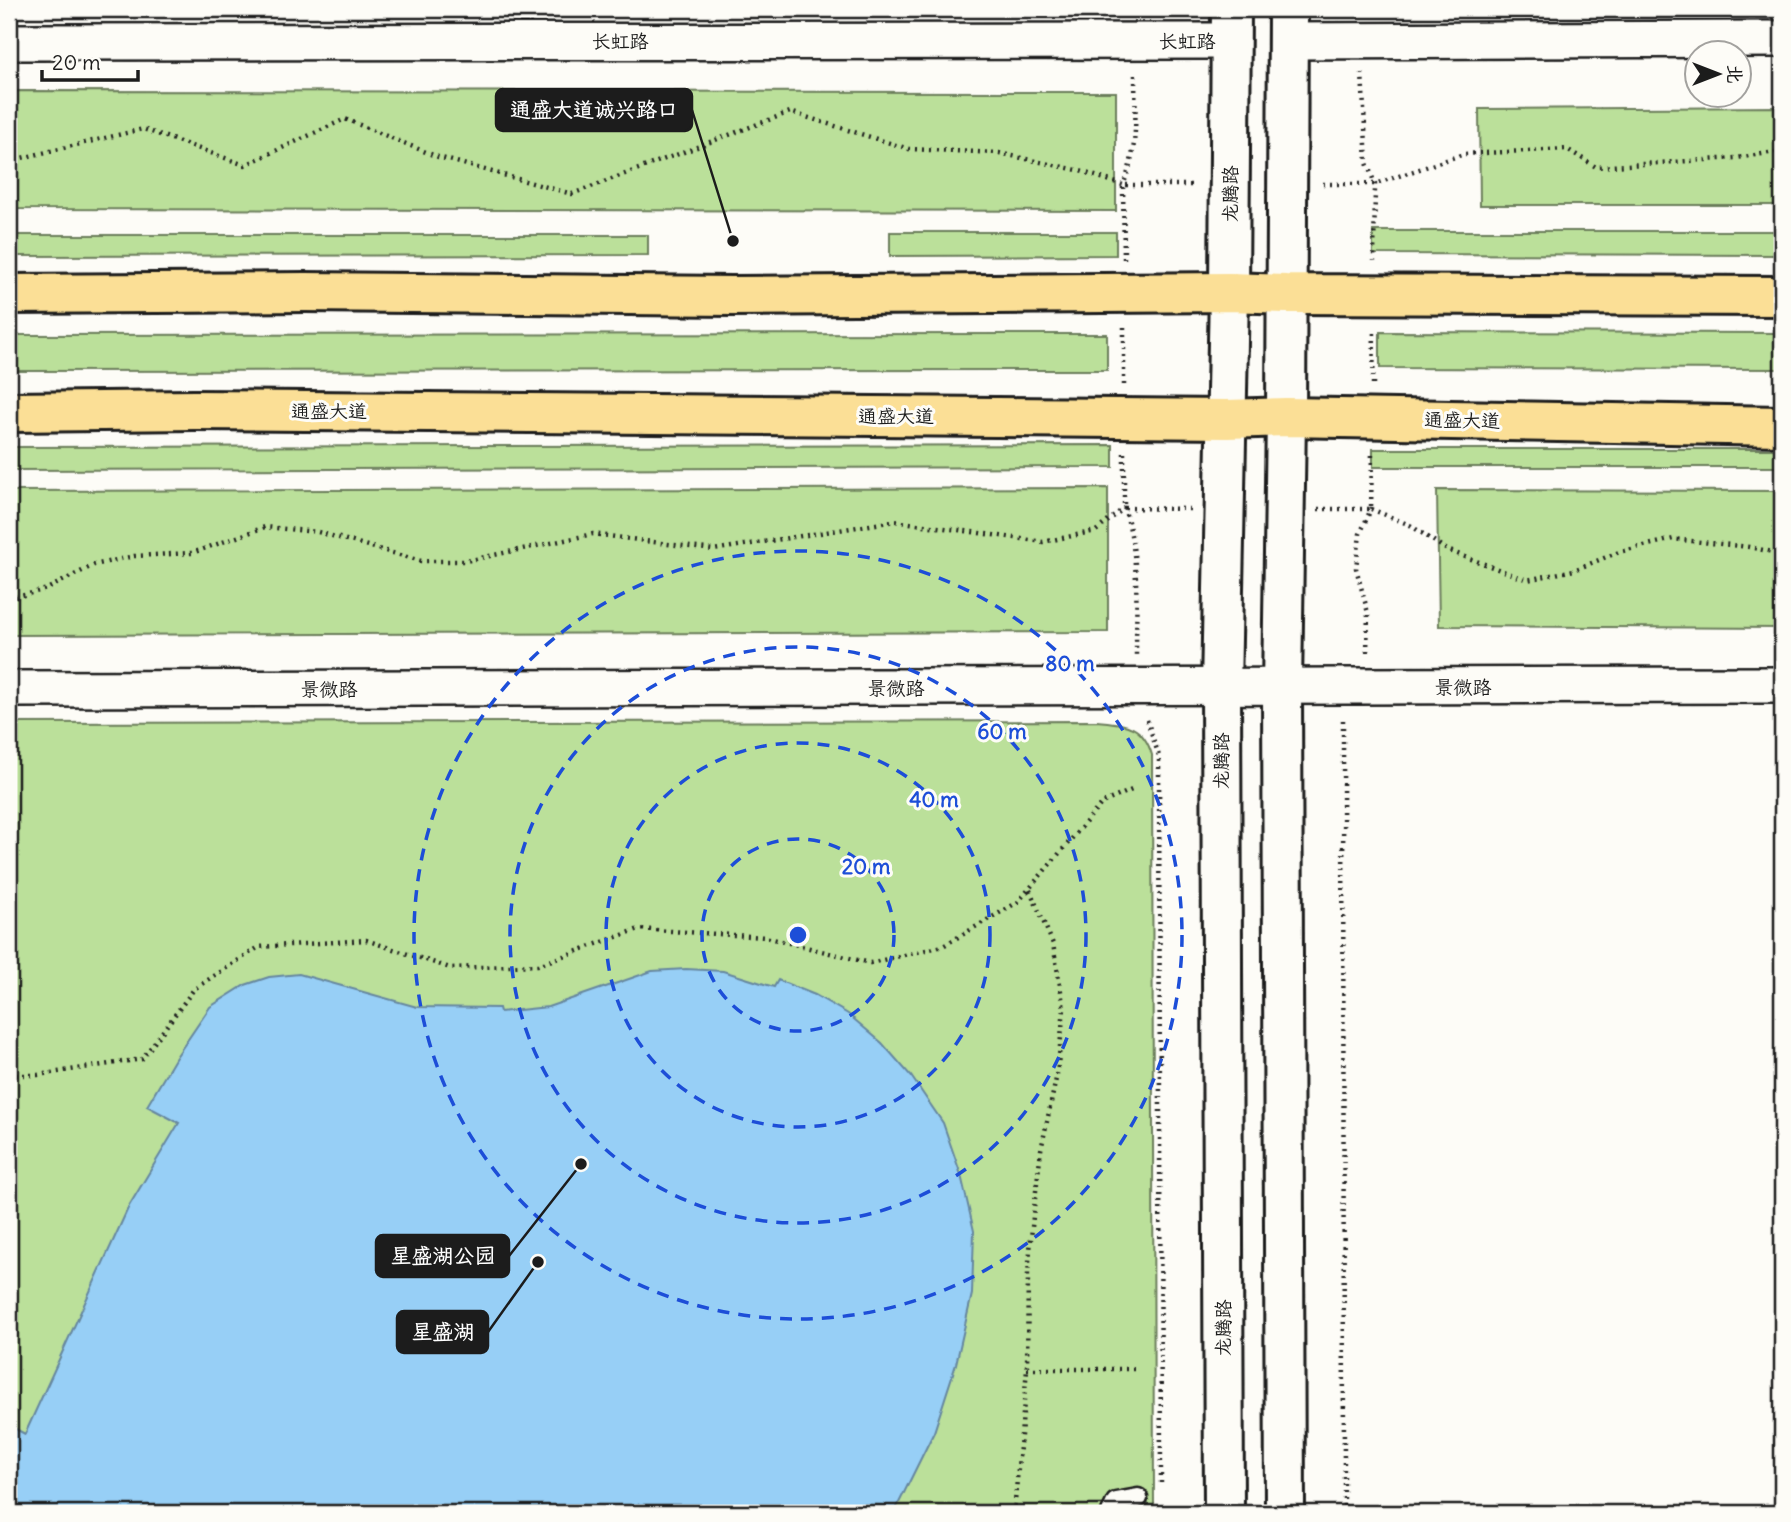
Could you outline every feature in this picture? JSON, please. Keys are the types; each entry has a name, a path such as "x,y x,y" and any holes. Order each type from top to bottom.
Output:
{"main road":[{"name":"龙腾路","path":"1224,1513 1221,688 1231,25"},
{"path":"1285,1513 1282,688 1288,25"},
{"path":"9,294 305,292 732,296 1229,292 1782,296"},
{"name":"通盛大道","path":"9,412 208,410 1227,419 1286,417 1782,426"}],"street":[{"name":"长虹路","path":"9,42 1231,25"},
{"path":"1288,25 1782,40"},
{"name":"景微路","path":"9,689 1782,685"}],"lane":[{"path":"1111,1513 1116,1502 1138,1498"}],"path":[{"path":"1362,60 1367,163 1376,184 1464,154 1567,149 1596,167 1736,158 1782,151"},
{"path":"9,161 143,129 245,165 345,119 438,157 572,194 790,112 909,149 999,153 1077,170 1123,185 1132,166 1135,72"},
{"path":"9,599 47,589 94,565 134,556 191,553 265,527 318,532 421,561 466,561 593,534 713,551 895,521 1042,542 1096,531 1124,508 1131,528 1137,565 1136,662"},
{"path":"1367,665 1368,613 1356,568 1360,534 1371,509 1410,525 1447,551 1527,580 1574,570 1619,552 1673,539 1749,547 1782,554"},
{"path":"1141,712 1147,719 1159,756 1161,1499"},
{"path":"1343,714 1344,1513"},
{"path":"1147,719 1160,718"},
{"path":"9,1075 38,1075 142,1059 194,989 259,947 366,940 450,968 538,965 639,929 765,937 870,963 943,946 1018,902 1102,803 1134,789"},
{"path":"1014,1513 1027,1369 1028,1273 1032,1228 1041,1150 1057,1074 1064,1009 1053,944 1029,888"},
{"path":"1027,1369 1136,1369"}],"green space":[{"path":"9,91 1116,92 1116,211 9,209"},
{"path":"1782,107 1782,205 1480,205 1479,109"},
{"path":"1373,231 1782,231 1782,255 1373,254"},
{"path":"890,232 1116,232 1116,255 890,256"},
{"path":"9,235 648,235 648,255 9,256"},
{"path":"1380,332 1782,333 1782,369 1380,368"},
{"path":"1107,334 1107,370 9,371 9,335"},
{"path":"1113,445 1113,467 9,470 9,447"},
{"path":"1373,449 1782,449 1782,467 1373,467"},
{"path":"1108,488 1108,632 9,635 9,491"},
{"path":"1437,490 1782,491 1782,628 1439,626"},
{"path":"1097,721 1124,725 1138,731 1144,737 1152,755 1154,1513 9,1513 9,723"}],"water":[{"path":"652,971 723,971 774,987 778,980 815,995 848,1014 882,1043 911,1076 943,1123 961,1175 974,1231 972,1294 956,1364 934,1432 894,1513 9,1513 9,1434 12,1427 25,1434 129,1206 179,1123 147,1106 210,1007 245,985 269,977 299,974 417,1007 499,1008 500,1012 548,1007"}],"place":[{"name":"通盛大道诚兴路口","path":"733,241"},
{"name":"星盛湖公园","path":"581,1164"},
{"name":"星盛湖","path":"538,1262"}]}
